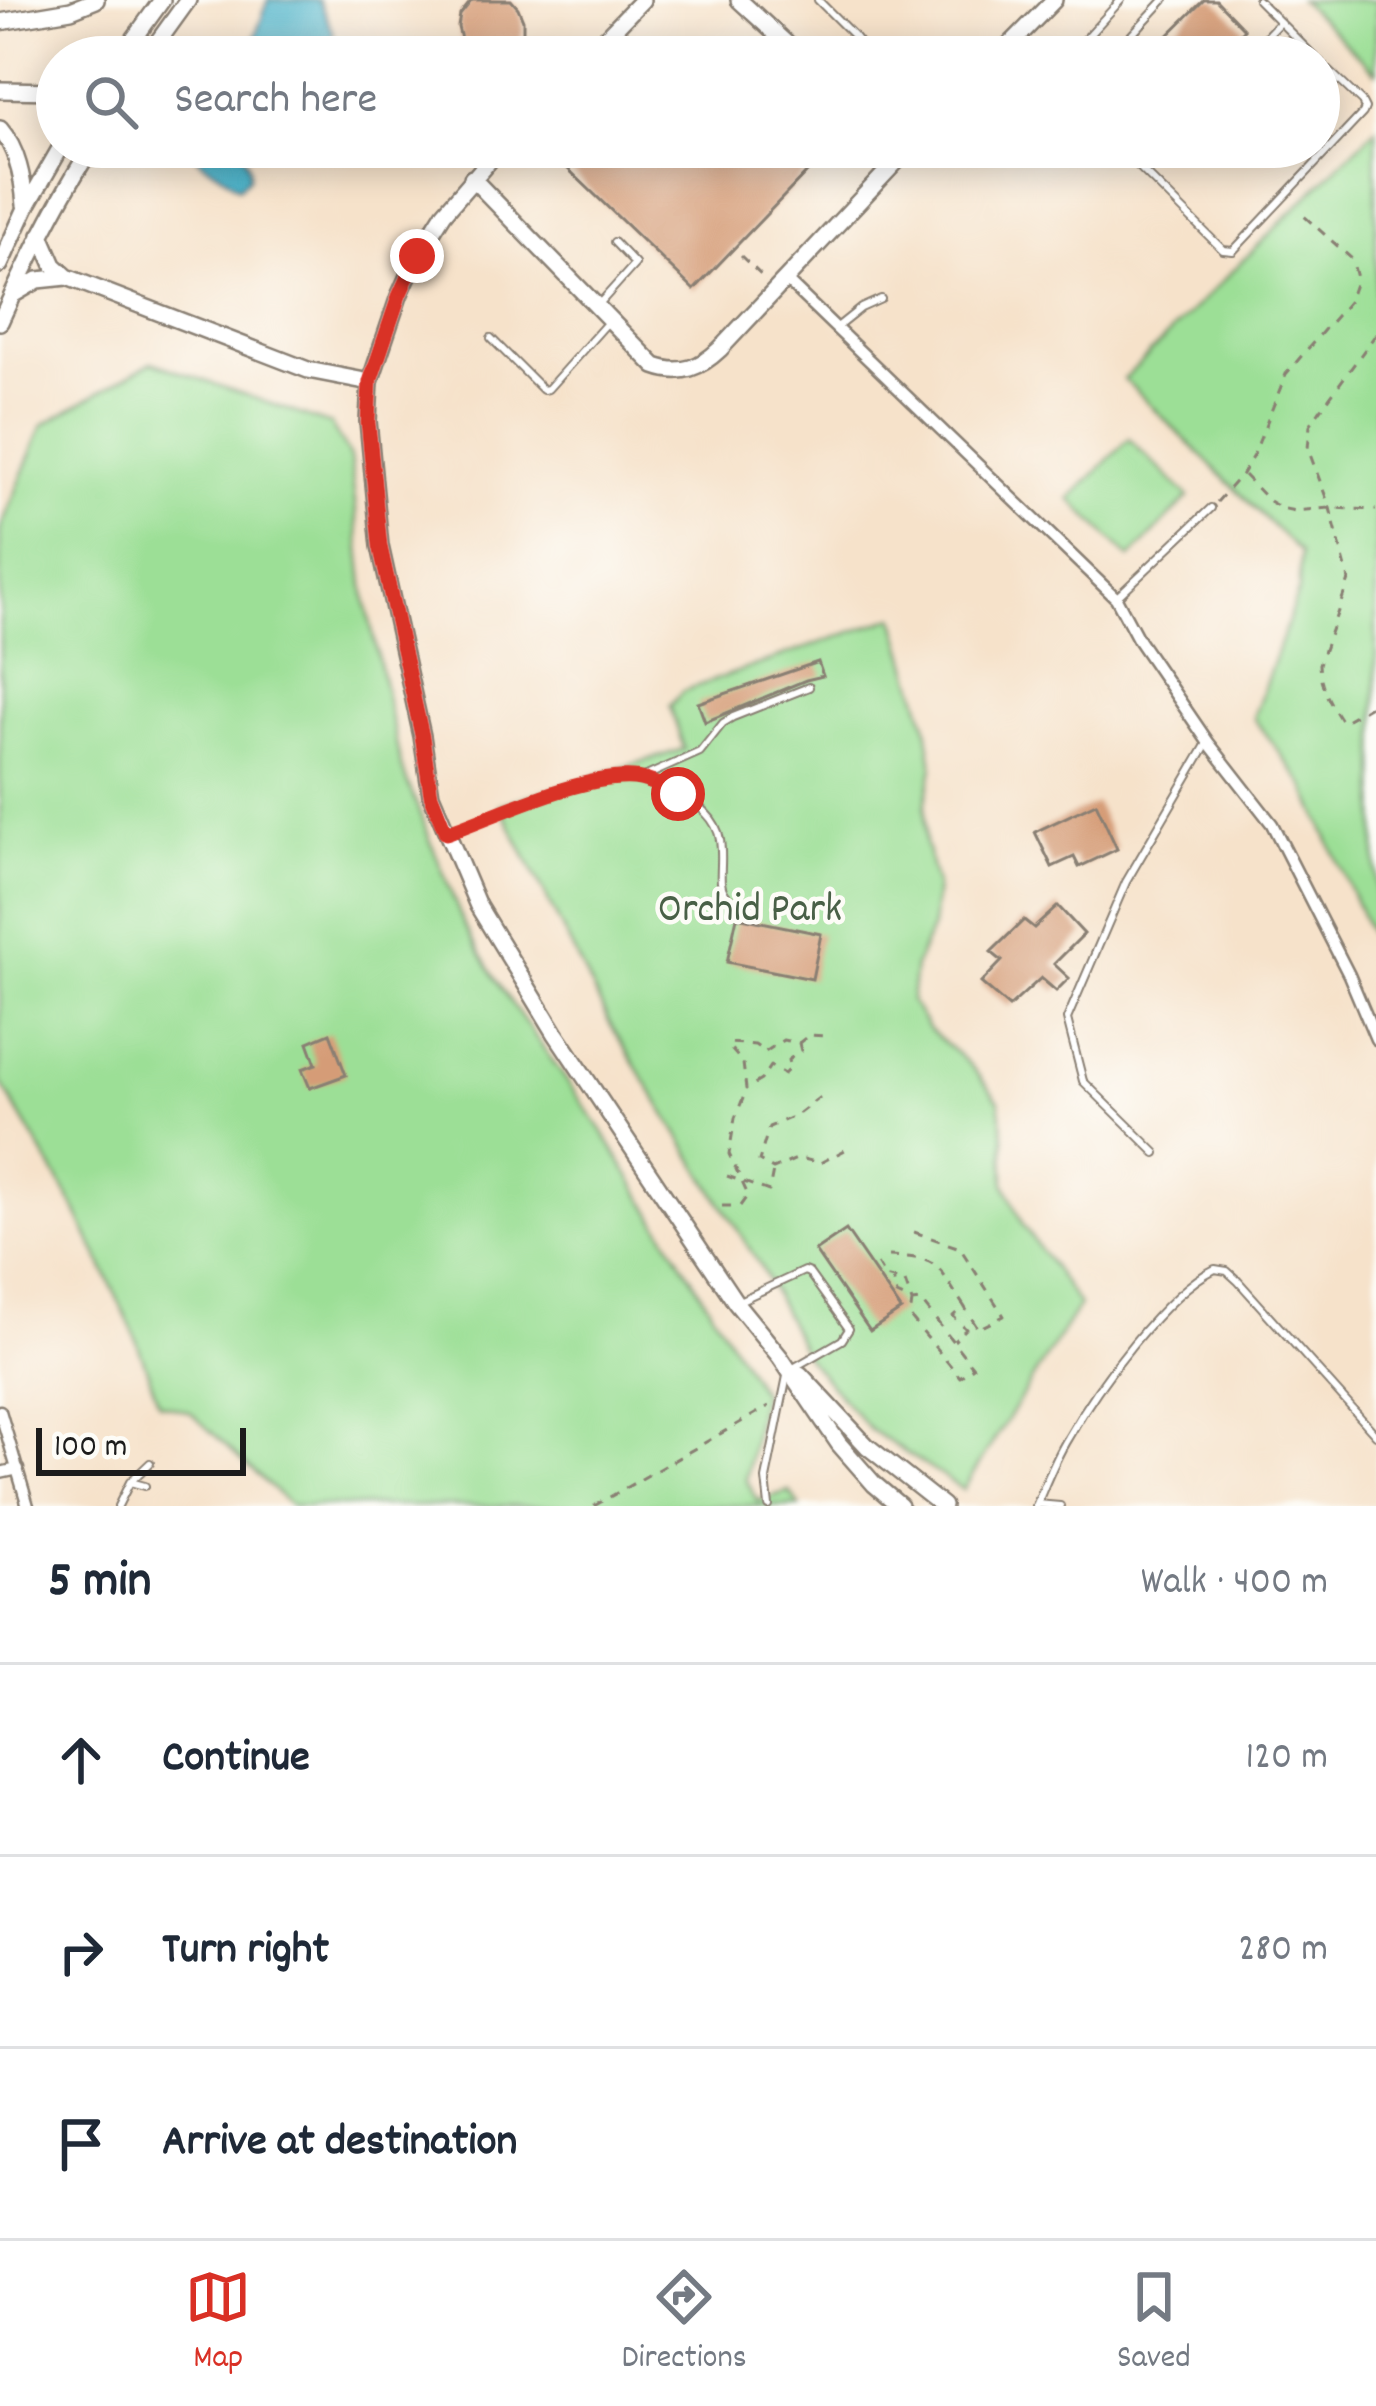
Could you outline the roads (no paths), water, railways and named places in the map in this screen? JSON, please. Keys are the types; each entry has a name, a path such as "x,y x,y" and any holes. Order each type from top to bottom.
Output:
{"street":[{"path":"0,22 71,10 96,0"},
{"path":"136,36 162,0"},
{"path":"166,36 192,0"},
{"path":"607,36 642,0"},
{"path":"739,0 778,36"},
{"path":"1019,36 1054,0"},
{"path":"0,90 36,91"},
{"path":"0,129 18,163 26,208"},
{"path":"0,265 49,168"},
{"path":"0,322 78,168"},
{"path":"481,168 417,256 370,382 368,422 380,546 431,795 478,906 514,967 736,1303 787,1365 867,1446 943,1506"},
{"path":"472,178 656,366 669,371 702,366 721,349 886,168"},
{"path":"41,236 67,278"},
{"path":"12,296 38,280 67,278 308,370 370,382"},
{"path":"780,284 836,328 1116,598 1208,742 1272,824 1376,1039"},
{"path":"787,1365 839,1444 899,1506"},
{"path":"0,1411 28,1506"},
{"path":"0,1473 18,1469"}],"lane":[{"path":"818,0 854,36"},
{"path":"1088,36 1121,0"},
{"path":"1131,36 1164,0"},
{"path":"1258,0 1294,36"},
{"path":"1266,36 1280,22"},
{"path":"1340,81 1364,107 1340,137"},
{"path":"1140,168 1223,250 1233,251 1311,168"},
{"path":"597,305 635,264 614,242"},
{"path":"836,328 880,299"},
{"path":"491,338 543,390 610,320"},
{"path":"1116,598 1211,508"},
{"path":"446,833 578,785 640,778 700,752 733,717 809,687"},
{"path":"1156,1153 1083,1081 1067,1019 1126,882 1208,742"},
{"path":"640,778 697,804 712,820 720,838 723,890 738,905 758,908"},
{"path":"1060,1506 1037,1505 1069,1436 1150,1324 1176,1297 1215,1269 1227,1271 1238,1281 1376,1435"},
{"path":"736,1303 798,1272 809,1273 849,1329 842,1340 787,1365 766,1479 769,1506"},
{"path":"118,1506 130,1482 150,1463"},
{"path":"130,1482 145,1486"}],"water":[{"path":"268,0 318,0 334,33 332,36 255,36"},
{"path":"212,168 249,168 249,177 239,187"}],"park label":[{"name":"Orchid Park","path":"750,912"}]}
